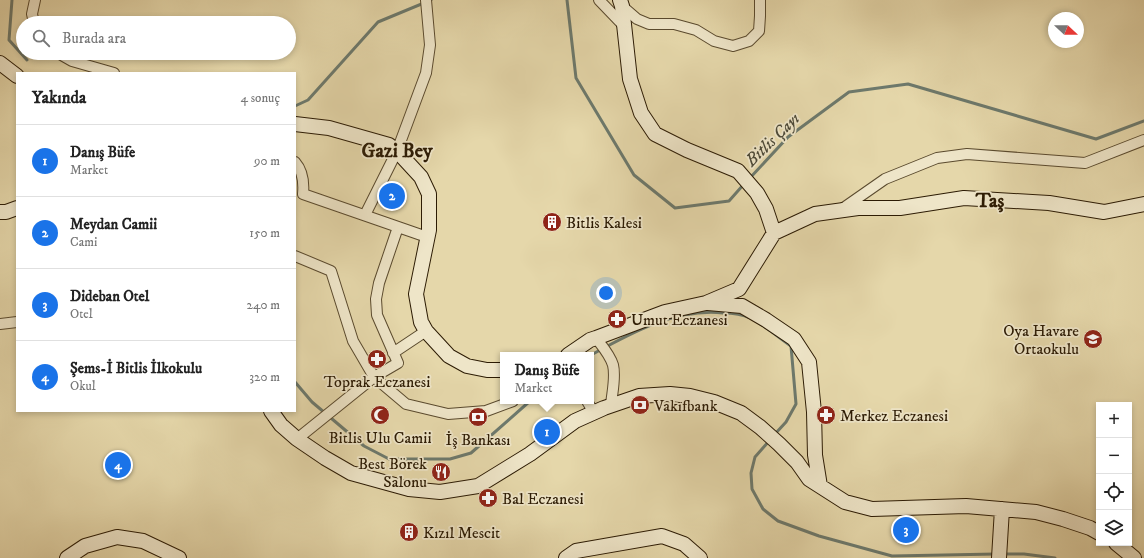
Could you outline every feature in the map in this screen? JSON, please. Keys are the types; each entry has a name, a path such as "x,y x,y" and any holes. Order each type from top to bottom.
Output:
{"street":[{"path":"32,16 35,0"},
{"path":"365,216 397,151 426,73 430,45 426,0"},
{"path":"599,0 624,26"},
{"path":"621,3 637,19 648,24 674,24 696,30 714,40 733,46 749,41 759,31 760,0"},
{"path":"621,3 630,79 641,113 655,134 687,150 738,171 757,193 766,209 774,233"},
{"path":"70,60 110,72"},
{"path":"0,63 16,75"},
{"path":"296,124 329,128 389,145 397,151 421,177 429,194 429,230 416,294 421,322 426,331 449,356 467,366 487,370 500,370"},
{"path":"840,210 885,179 937,158 967,154 1085,163 1144,140"},
{"path":"296,163 304,183 302,194 427,238"},
{"path":"572,352 590,340 598,340 665,312 706,303 739,289 774,233 814,214 840,210 900,208 964,198 1049,202 1104,212 1144,204"},
{"path":"0,212 6,212 16,208"},
{"path":"297,439 374,377 398,363 377,315 376,299 379,282 398,227"},
{"path":"296,256 331,271 352,341 374,377 406,404 448,414 486,411 505,404"},
{"path":"706,303 742,306 794,339 809,362 814,412 815,455 820,486"},
{"path":"0,324 16,322"},
{"path":"393,353 426,331"},
{"path":"598,340 613,366 611,405"},
{"path":"272,412 281,426 297,439 351,473 409,490 440,492 478,486 530,454 575,421 591,407 611,405 639,396 670,394 690,396 714,402 741,413 779,444 797,462 809,479 845,502 872,509 966,506 1036,512 1063,519 1096,531"},
{"path":"999,553 1002,509"},
{"path":"566,558 576,551 662,536 684,544 700,558"},
{"path":"67,558 85,546 117,537 143,541 179,558"},
{"path":"1120,546 1134,558"}],"waterway":[{"name":"Bitlis Çayı","path":"12,0 9,40 16,48"},
{"name":"Bitlis Çayı","path":"296,106 308,100 378,22 431,0"},
{"name":"Bitlis Çayı","path":"567,0 576,78 634,175 675,208 729,201 744,184"},
{"name":"Bitlis Çayı","path":"749,179 788,137 849,92 908,84 1096,139 1144,121"},
{"path":"594,353 622,338 671,318 705,312 733,314 747,317 760,324 791,346 796,404 786,422 775,434"},
{"path":"296,383 312,402 364,446 389,459 450,459 471,453 527,404"},
{"path":"770,440 755,457 751,473 752,489 763,509 778,521 819,536 892,556 996,554"},
{"path":"1003,554 1024,554 1055,558"}],"place":[{"name":"Meydan Camii","path":"392,196"},
{"name":"Bitlis Kalesi","path":"552,222"},
{"name":"Umut Eczanesi","path":"617,319"},
{"name":"Oya Havare Ortaokulu","path":"1093,339"},
{"name":"Toprak Eczanesi","path":"377,359"},
{"name":"Vakıfbank","path":"640,405"},
{"name":"Bitlis Ulu Camii","path":"380,415"},
{"name":"Merkez Eczanesi","path":"826,415"},
{"name":"İş Bankası","path":"478,417"},
{"name":"Danış Büfe","path":"547,432"},
{"name":"Şems-İ Bitlis İlkokulu","path":"118,465"},
{"name":"Best Börek Salonu","path":"441,472"},
{"name":"Bal Eczanesi","path":"488,498"},
{"name":"Dideban Otel","path":"906,530"},
{"name":"Kızıl Mescit","path":"409,532"}],"district":[{"name":"Gazi Bey","path":"397,150"},
{"name":"Taş","path":"990,200"}]}
